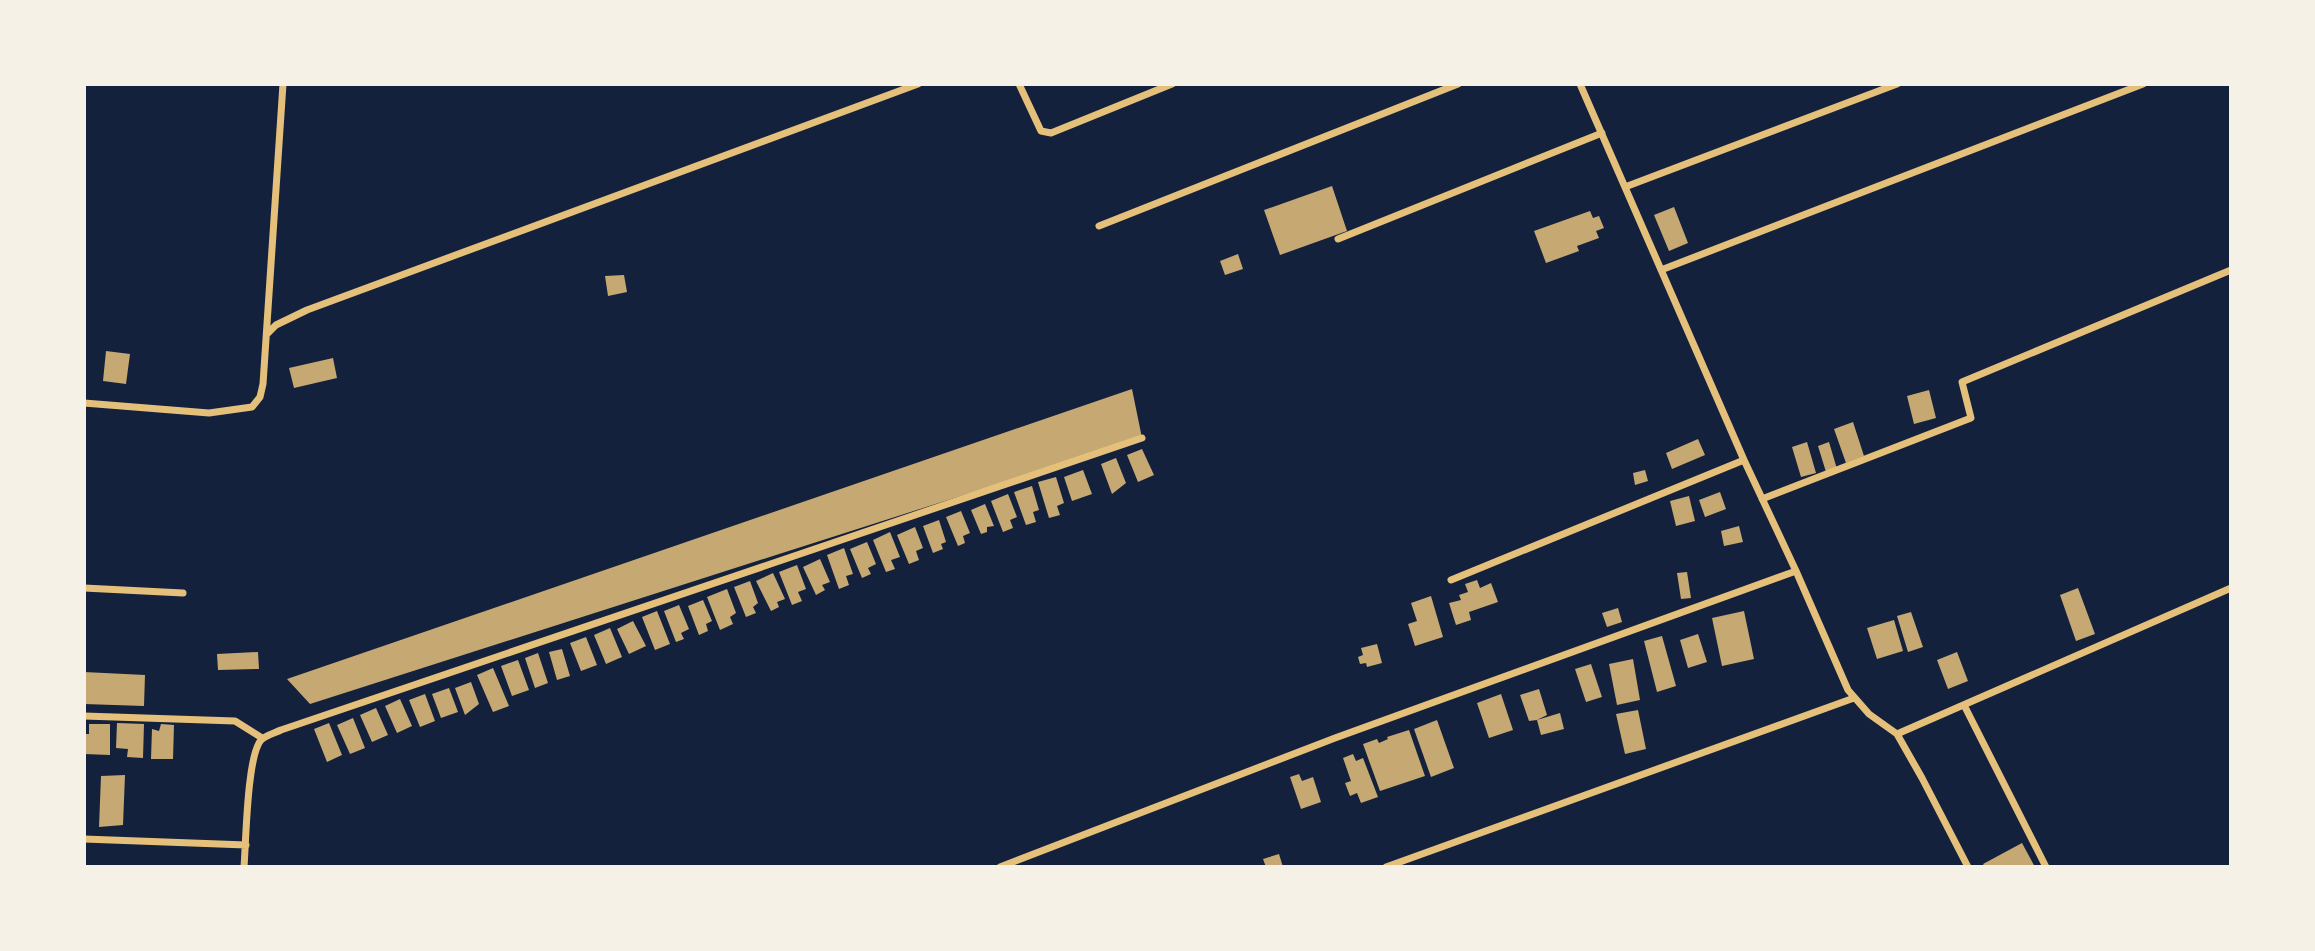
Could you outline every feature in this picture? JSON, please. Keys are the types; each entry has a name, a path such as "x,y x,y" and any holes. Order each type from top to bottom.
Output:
{"street":[{"path":"84,403 209,413 252,407 260,397 268,333 283,84"},
{"path":"268,333 276,325 307,310 918,84"},
{"path":"1019,84 1041,131 1051,133 1172,84"},
{"path":"1099,226 1458,84"},
{"path":"1580,84 1848,690 1869,713 1897,734 1968,867"},
{"path":"1625,187 1897,84"},
{"path":"1661,270 2143,84"},
{"path":"1338,239 1602,133"},
{"path":"1762,499 1971,418 1962,382 2231,270"},
{"path":"244,867 252,769 255,750 262,738 1142,438"},
{"path":"1451,580 1744,460"},
{"path":"1000,867 1335,738 1796,571"},
{"path":"1897,734 2231,588"},
{"path":"84,589 183,593"},
{"path":"1386,867 1854,698"},
{"path":"1964,705 2046,867"},
{"path":"84,716 235,721 262,738"},
{"path":"84,839 246,845"}],"building":[{"path":"1332,186 1347,231 1280,255 1264,210"},
{"path":"1674,207 1688,243 1669,251 1654,215"},
{"path":"1590,211 1593,218 1599,216 1604,228 1596,231 1599,238 1577,246 1579,251 1546,263 1534,231"},
{"path":"1238,254 1243,269 1225,275 1220,261"},
{"path":"624,275 627,292 608,296 605,276"},
{"path":"106,351 130,354 126,384 103,381"},
{"path":"333,358 337,378 294,388 289,368"},
{"path":"1132,389 1142,438 310,704 287,679"},
{"path":"1929,390 1936,418 1914,424 1907,396"},
{"path":"1853,422 1864,456 1846,463 1834,429"},
{"path":"1698,439 1705,455 1672,469 1666,453"},
{"path":"1807,442 1816,473 1801,477 1792,447"},
{"path":"1829,442 1837,469 1826,472 1818,446"},
{"path":"1142,449 1154,475 1138,482 1127,455"},
{"path":"1116,458 1126,483 1112,494 1101,464"},
{"path":"1083,470 1092,494 1072,501 1064,477"},
{"path":"1645,470 1648,481 1635,485 1633,473"},
{"path":"1056,477 1064,503 1057,506 1060,515 1049,518 1038,482"},
{"path":"1032,486 1039,510 1033,512 1036,522 1026,525 1014,492"},
{"path":"1720,492 1726,509 1705,517 1699,500"},
{"path":"1008,494 1017,517 1010,520 1013,528 1003,532 991,501"},
{"path":"1689,496 1695,521 1676,526 1670,501"},
{"path":"985,504 994,526 987,527 987,532 981,534 971,510"},
{"path":"961,511 970,533 963,536 965,543 958,546 946,517"},
{"path":"939,520 946,542 941,544 943,549 933,553 923,526"},
{"path":"1739,526 1743,542 1724,546 1721,531"},
{"path":"915,527 923,548 916,551 919,560 909,564 897,535"},
{"path":"890,532 900,557 891,560 895,569 886,572 873,540"},
{"path":"867,542 876,564 868,568 871,574 862,578 850,549"},
{"path":"844,548 853,574 846,576 849,585 839,589 827,555"},
{"path":"820,559 830,582 822,585 825,590 816,595 803,567"},
{"path":"797,565 806,589 798,592 802,601 792,605 779,572"},
{"path":"1687,572 1691,598 1681,599 1677,573"},
{"path":"773,573 785,599 777,602 779,607 771,611 756,581"},
{"path":"1477,580 1480,588 1491,583 1498,602 1469,612 1471,620 1456,625 1449,603 1461,600 1459,595 1468,592 1465,584"},
{"path":"750,581 758,603 753,607 756,613 746,617 734,587"},
{"path":"2078,588 2095,634 2076,641 2060,595"},
{"path":"727,589 736,613 730,617 733,624 720,630 707,597"},
{"path":"1431,596 1443,637 1415,646 1408,624 1417,621 1411,603"},
{"path":"703,600 712,621 706,624 708,631 699,635 688,606"},
{"path":"679,605 689,629 681,633 684,639 676,642 664,611"},
{"path":"1618,608 1622,622 1607,627 1602,613"},
{"path":"657,611 670,644 655,650 642,617"},
{"path":"1744,611 1754,659 1722,666 1712,618"},
{"path":"1911,612 1923,647 1908,652 1897,616"},
{"path":"1894,620 1903,651 1877,659 1867,628"},
{"path":"633,621 646,646 629,654 617,629"},
{"path":"610,628 622,657 606,664 594,635"},
{"path":"1698,634 1707,662 1688,668 1680,640"},
{"path":"1662,636 1676,686 1657,692 1644,641"},
{"path":"586,637 597,665 581,671 570,643"},
{"path":"1377,644 1382,663 1367,667 1366,663 1360,664 1358,657 1363,655 1361,648"},
{"path":"562,649 570,676 557,680 549,652"},
{"path":"258,652 259,669 218,670 217,654"},
{"path":"1957,652 1968,681 1948,689 1937,660"},
{"path":"538,653 548,683 535,688 525,658"},
{"path":"1633,659 1640,700 1617,705 1609,664"},
{"path":"518,660 529,690 512,696 501,666"},
{"path":"1591,664 1602,697 1586,702 1575,669"},
{"path":"493,668 509,706 493,712 477,675"},
{"path":"84,672 145,675 144,706 84,704"},
{"path":"471,682 479,704 465,715 455,688"},
{"path":"449,688 458,712 441,718 432,694"},
{"path":"1539,689 1547,715 1529,721 1520,695"},
{"path":"425,694 435,721 420,727 409,700"},
{"path":"1501,694 1513,730 1489,738 1477,703"},
{"path":"400,699 412,726 397,733 385,706"},
{"path":"376,708 388,735 372,742 360,715"},
{"path":"1638,710 1646,749 1625,754 1616,714"},
{"path":"1560,713 1564,729 1541,735 1537,720"},
{"path":"353,718 365,748 350,754 337,725"},
{"path":"1437,720 1454,768 1431,777 1414,729"},
{"path":"117,723 144,724 143,758 127,757 128,749 116,748"},
{"path":"329,723 342,755 327,762 314,729"},
{"path":"89,724 110,724 110,755 84,754 84,734 89,734"},
{"path":"161,724 174,725 173,759 151,759 152,729 159,731"},
{"path":"1409,730 1425,776 1380,791 1363,744 1377,739 1379,743 1388,739 1387,737"},
{"path":"1353,754 1356,761 1363,758 1378,797 1361,803 1357,793 1350,796 1345,783 1351,781 1343,758"},
{"path":"1299,774 1302,781 1313,777 1321,802 1301,809 1290,777"},
{"path":"125,775 123,825 99,827 101,776"},
{"path":"2022,843 2035,867 1985,867 1983,864"},
{"path":"1279,854 1283,867 1266,867 1263,859"}]}
